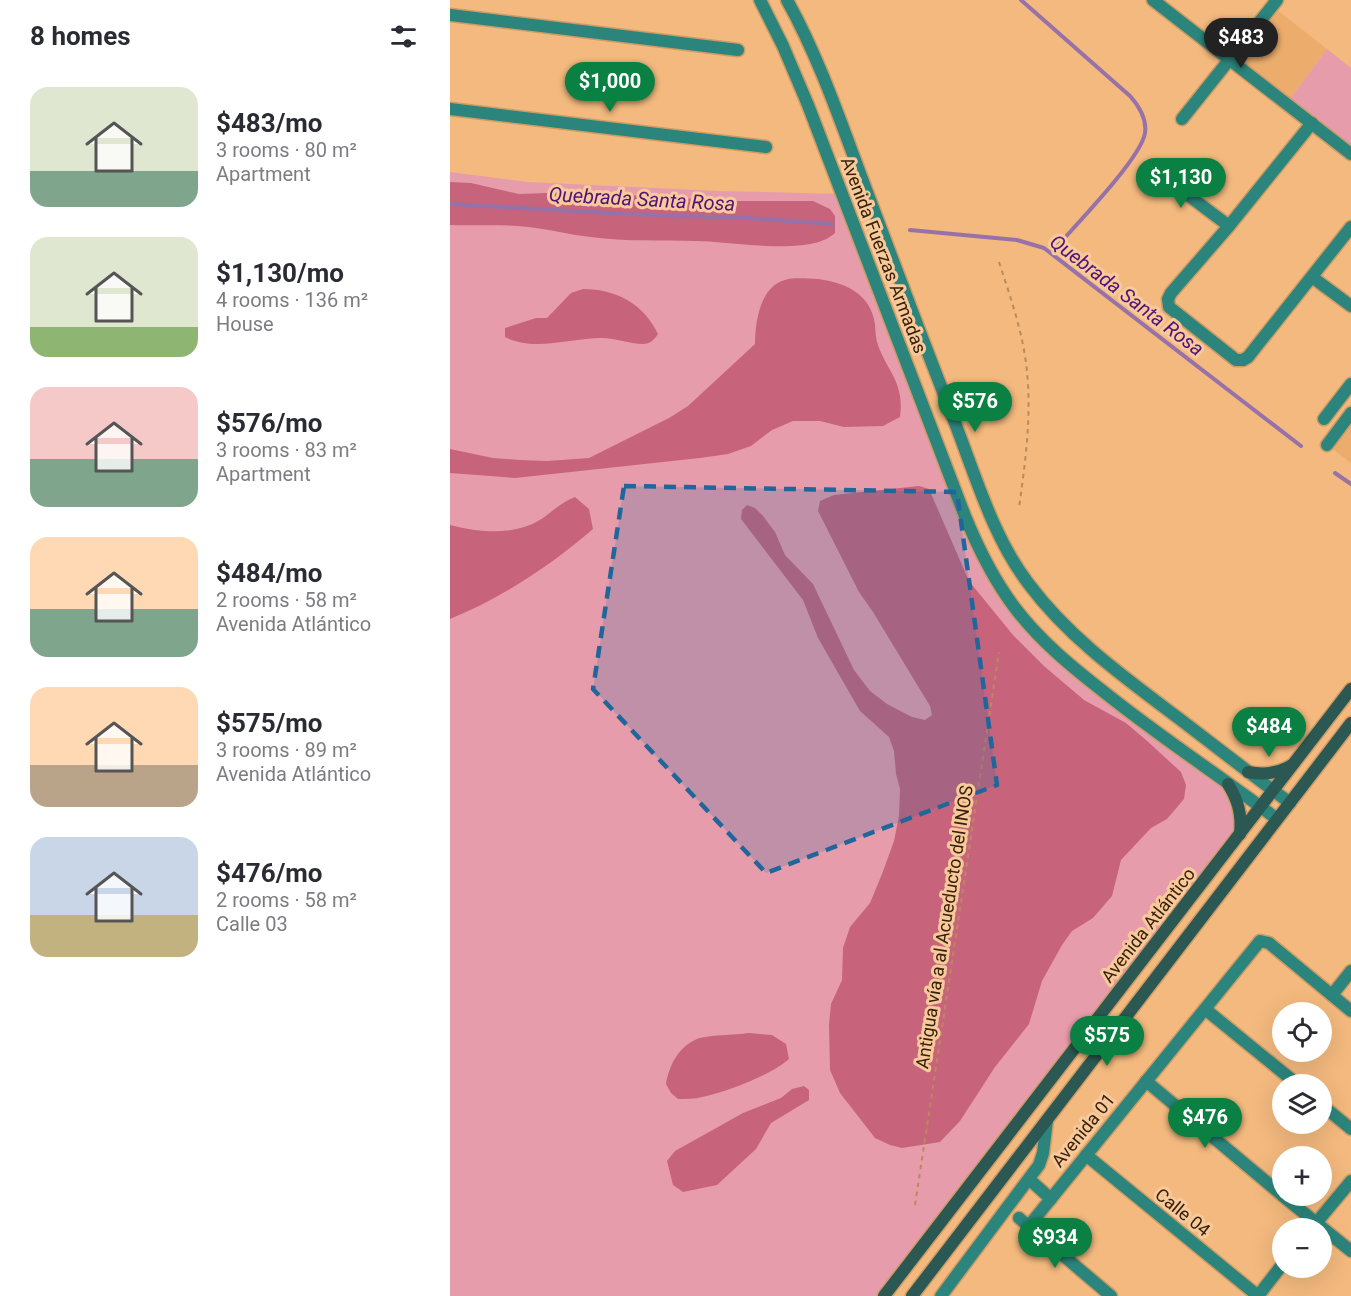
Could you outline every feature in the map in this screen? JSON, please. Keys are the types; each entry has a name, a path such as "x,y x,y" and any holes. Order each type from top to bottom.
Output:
{"main road":[{"name":"Avenida Atlántico","path":"884,1296 1351,689"},
{"path":"912,1296 1351,723"},
{"path":"1248,772 1258,774 1277,772 1293,765"},
{"path":"1228,784 1238,804 1241,822 1239,835"}],"street":[{"name":"Avenida Fuerzas Armadas","path":"760,0 796,75 932,435 990,570 1021,616 1055,651 1134,716 1277,819"},
{"name":"Avenida Fuerzas Armadas","path":"787,0 833,100 975,475 996,528 1015,565 1039,598 1071,631 1144,693 1290,802"},
{"path":"1153,0 1351,154"},
{"path":"1182,119 1277,0"},
{"path":"450,15 738,50"},
{"path":"450,109 766,147"},
{"path":"1311,123 1229,226 1171,292 1168,299 1169,307 1236,360 1243,360 1248,357 1351,227"},
{"path":"1152,168 1229,226"},
{"path":"1312,277 1351,306"},
{"path":"1324,419 1351,384"},
{"path":"1327,445 1351,413"},
{"name":"Avenida 01","path":"1111,1296 1024,1223 1051,1199 1257,944 1263,941 1269,943 1332,995"},
{"path":"1351,971 1332,995 1351,1011"},
{"path":"1204,1009 1285,1074"},
{"path":"1146,1081 1272,1186"},
{"path":"1332,1113 1351,1129"},
{"path":"941,1296 1030,1180 1043,1153 1047,1120"},
{"name":"Calle 04","path":"1086,1155 1258,1296"},
{"path":"1030,1180 1051,1199"},
{"path":"1321,1218 1351,1181"},
{"path":"1294,1206 1306,1218"},
{"path":"1332,1238 1351,1251"},
{"path":"1258,1296 1272,1278"}],"path":[{"path":"999,262 1016,318 1027,371 1029,430 1019,508"},
{"name":"Antigua vía a al Acueducto del INOS","path":"915,1205 999,652"}],"highlighted area":[{"path":"624,486 957,492 997,785 766,873 593,689"}],"shaded area":[{"path":"1272,6 1327,49 1286,104 1229,59"},
{"path":"1327,49 1351,68 1351,154 1286,104"},
{"path":"450,172 528,182 842,194 965,516 1028,624 1228,784 1241,822 884,1296 450,1296"},
{"path":"450,182 471,183 519,194 575,192 729,201 813,201 830,209 835,216 835,233 823,240 808,244 769,246 696,241 617,240 518,226 450,225"},
{"path":"789,279 818,279 853,290 860,295 871,310 877,342 900,394 900,417 883,426 844,427 820,421 793,421 772,430 751,446 728,454 700,458 515,478 450,473 450,449 493,458 520,460 589,458 669,418 688,406 755,344 758,316 770,290"},
{"path":"583,289 607,292 628,300 645,314 658,334 652,341 643,344 602,338 540,344 505,337 505,328 536,318 547,318 571,293"},
{"path":"1351,413 1351,463 1327,445"},
{"path":"919,486 929,489 969,581 1013,635 1044,666 1084,700 1126,723 1146,740 1181,772 1186,785 1184,799 1167,819 1151,828 1121,860 1112,896 1093,918 1072,931 1062,945 1042,981 1029,1024 995,1067 960,1121 940,1142 902,1148 875,1138 840,1093 830,1070 829,1025 831,1004 842,980 843,948 850,927 870,903 894,841 899,816 900,789 894,751 889,737 860,711 818,638 803,600 741,519 742,510 747,505 755,508 775,532 785,555 813,584 854,670 870,691 887,704 912,717 925,720 932,715 930,706 859,592 818,511 820,501 834,495"},
{"path":"575,497 589,509 593,529 525,580 450,619 450,525 485,531 521,528 543,518"},
{"path":"749,1033 772,1035 786,1044 789,1059 760,1077 711,1095 678,1099 671,1093 666,1084 667,1077 672,1064 690,1042 714,1036"},
{"path":"804,1086 809,1090 809,1100 771,1123 756,1149 717,1185 683,1192 673,1185 667,1161 675,1151 743,1113 781,1098 792,1089"}],"waterway":[{"path":"1021,0 1130,96 1139,108 1145,123 1141,145 1119,176 1051,253"},
{"name":"Quebrada Santa Rosa","path":"450,204 832,224"},
{"name":"Quebrada Santa Rosa","path":"910,230 1017,240 1044,248 1301,446"},
{"name":"Quebrada Santa Rosa","path":"1335,473 1351,484"}]}
